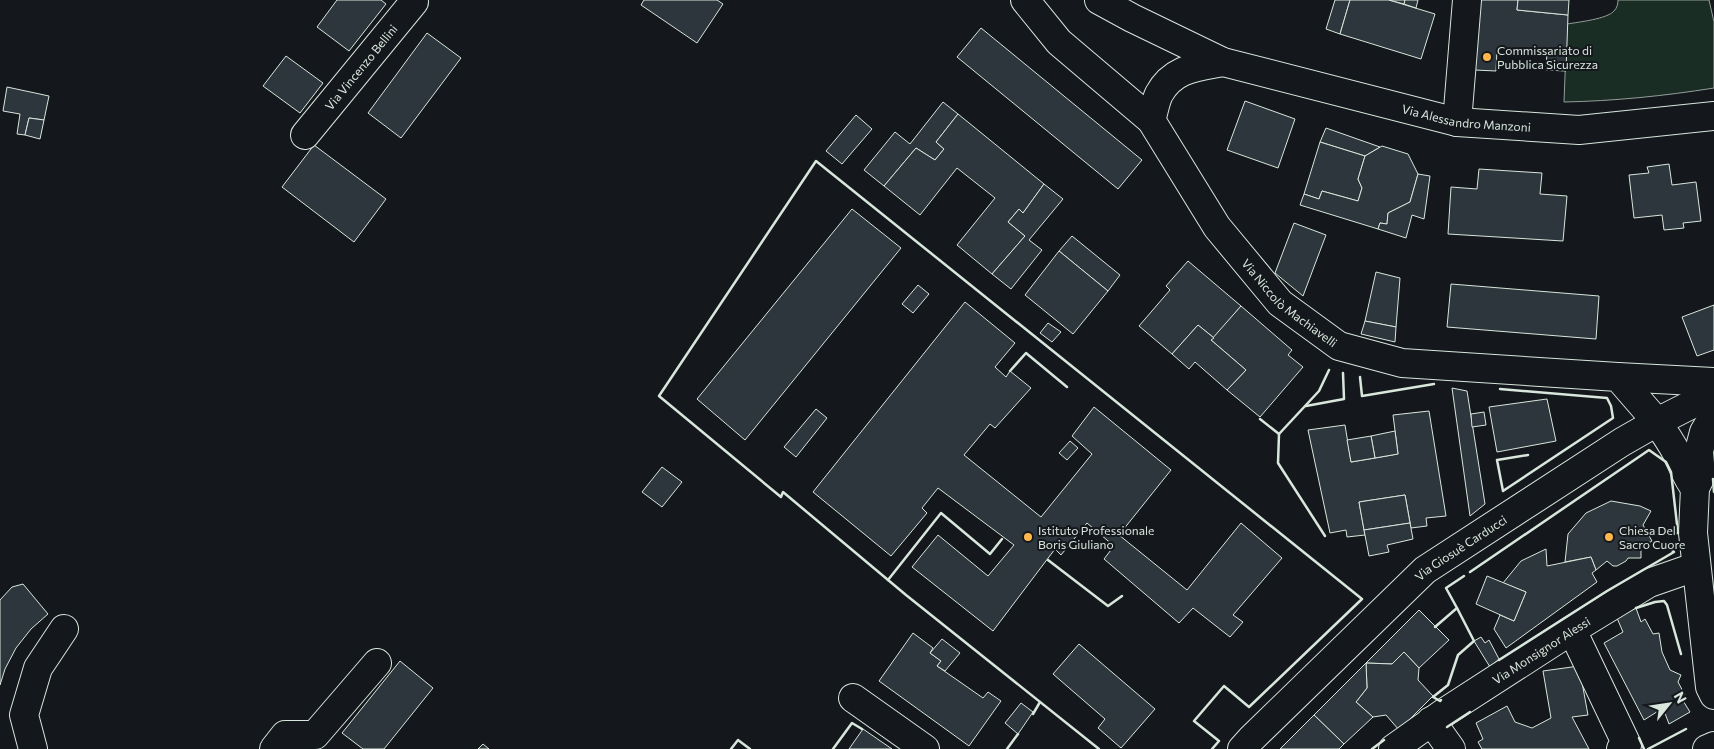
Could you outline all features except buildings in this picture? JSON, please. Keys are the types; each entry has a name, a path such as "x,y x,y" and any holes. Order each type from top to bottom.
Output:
{"street":[{"name":"Via Vincenzo Bellini","path":"305,135 414,2 412,0"},
{"name":"Via Niccolò Machiavelli","path":"1025,0 1059,42 1151,120 1216,227 1280,303 1339,346 1402,363 1714,382"},
{"path":"1100,0 1132,18 1223,62"},
{"path":"1457,122 1467,0"},
{"path":"1151,120 1159,94 1172,78 1189,68 1223,62"},
{"name":"Via Alessandro Manzoni","path":"1223,62 1457,122 1579,130 1714,116"},
{"path":"1618,377 1657,422 1681,460 1687,479 1695,488"},
{"name":"Via Giosuè Carducci","path":"1242,749 1251,738 1424,570 1622,442 1714,393"},
{"path":"1714,414 1704,432 1699,451 1701,476 1695,488 1693,533 1695,567 1710,687 1714,695"},
{"name":"Via Monsignor Alessi","path":"1393,749 1572,630 1649,583 1695,567"},
{"path":"33,749 24,715 38,668 64,629"},
{"path":"1572,630 1627,745 1621,749"},
{"path":"274,749 285,734 315,735 377,663"},
{"path":"853,698 925,749"},
{"path":"1432,722 1451,749"},
{"path":"1708,749 1714,746"}],"green space":[{"path":"1618,0 1709,0 1714,22 1714,88 1639,98 1564,102 1567,24 1592,20 1610,14 1616,9"}],"wall":[{"path":"1099,749 906,595 783,492 781,497 659,396 816,161 1362,599 1249,707 1224,686 1194,721 1219,741 1212,749"},
{"path":"1010,371 1026,353 1067,387"},
{"path":"1260,419 1279,434 1319,391 1329,370"},
{"path":"1306,406 1344,399 1343,373"},
{"path":"1360,377 1362,396 1434,384"},
{"path":"1500,389 1607,398 1611,406 1613,418 1503,491 1497,460 1528,455"},
{"path":"1279,434 1278,463 1325,536"},
{"path":"1470,572 1649,450 1666,462 1671,472 1678,533 1671,534"},
{"path":"1713,479 1714,492"},
{"path":"888,580 941,513 990,554 1002,539"},
{"path":"1499,660 1607,591 1674,552 1670,548"},
{"path":"1048,560 1108,606 1122,596"},
{"path":"1435,627 1457,608 1446,588 1464,576"},
{"path":"1636,608 1664,601 1667,605 1681,654"},
{"path":"1441,700 1433,697 1448,685 1458,655 1474,641 1457,608"},
{"path":"1033,714 1040,702"},
{"path":"1447,727 1470,712"},
{"path":"833,749 852,723 862,729"},
{"path":"1648,749 1686,729"},
{"path":"1007,749 1018,734"},
{"path":"1639,738 1644,749"},
{"path":"731,749 738,740 750,749"},
{"path":"1372,749 1384,740"}],"place":[{"name":"Commissariato di Pubblica Sicurezza","path":"1487,57"},
{"name":"Istituto Professionale Boris Giuliano","path":"1028,537"},
{"name":"Chiesa Del Sacro Cuore","path":"1609,537"}]}
